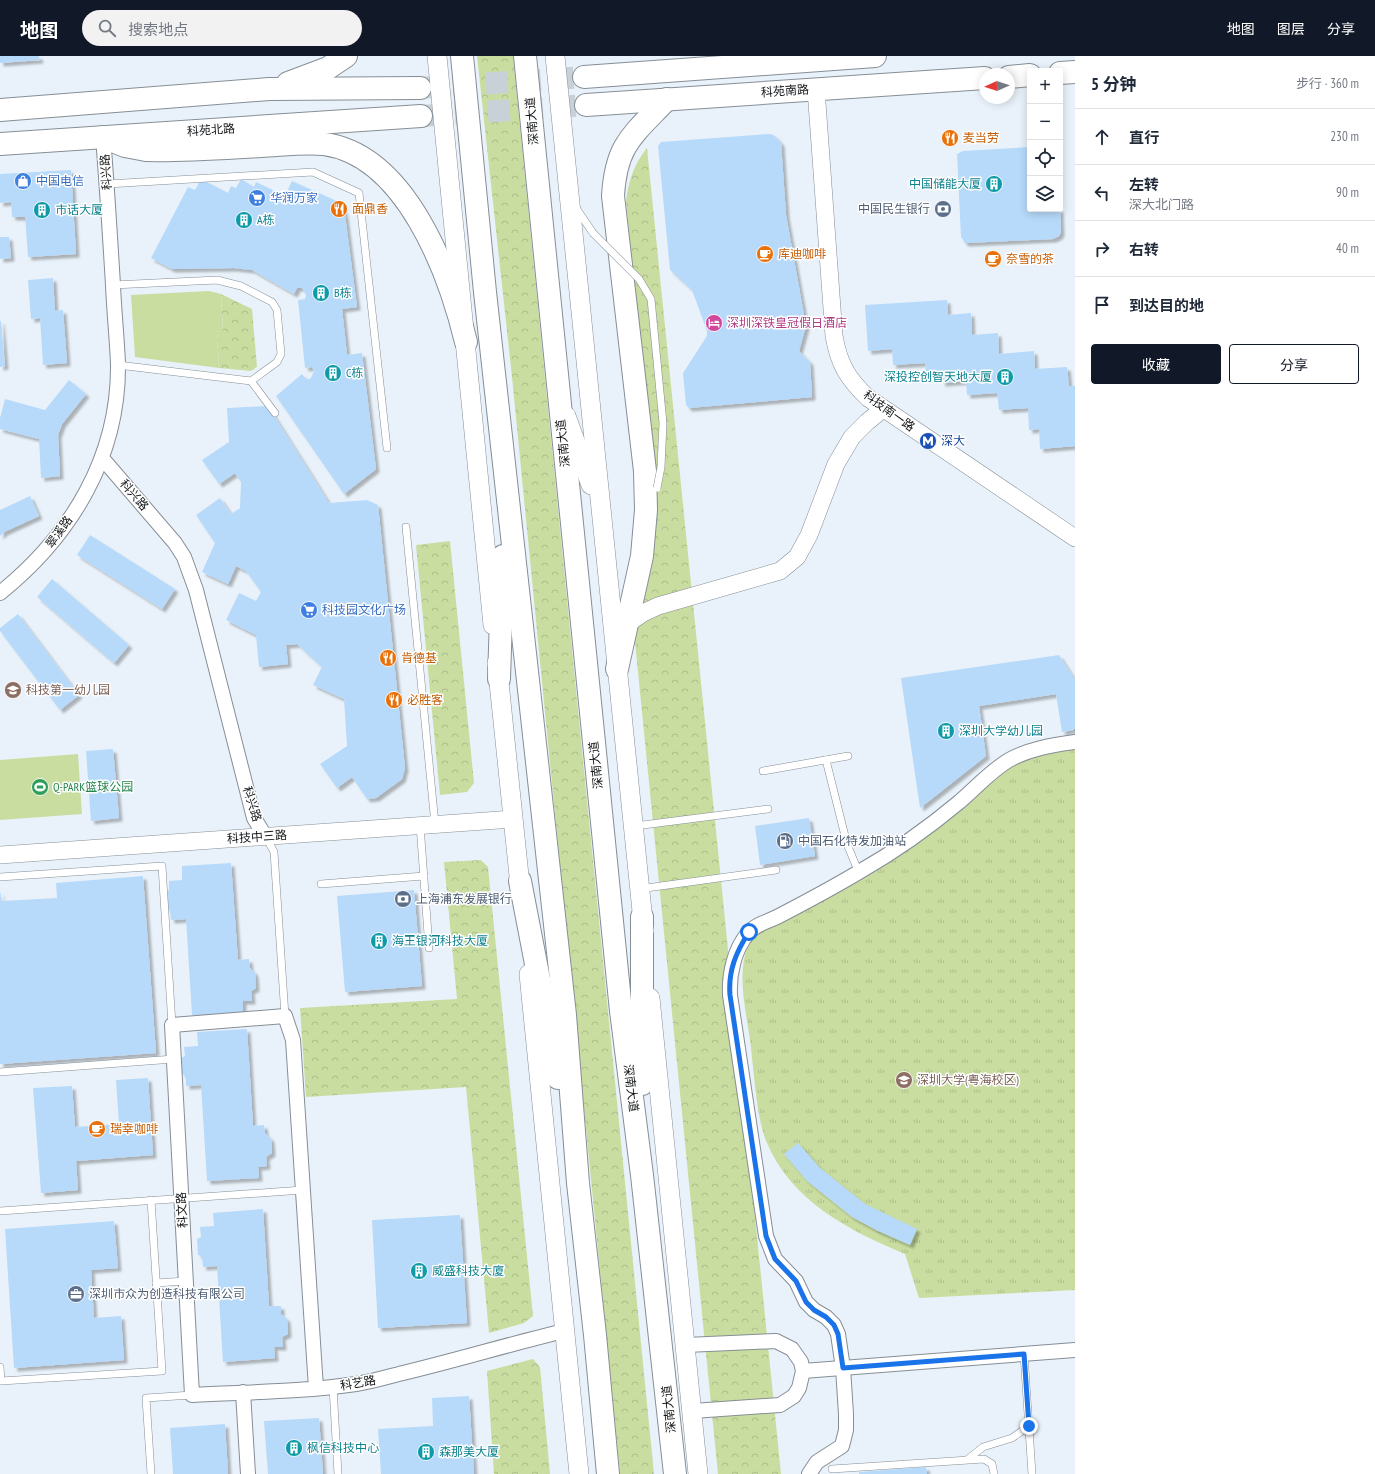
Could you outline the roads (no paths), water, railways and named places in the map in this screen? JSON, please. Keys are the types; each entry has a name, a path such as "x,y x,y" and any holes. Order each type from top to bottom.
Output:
{"main road":[{"path":"269,89 303,79 328,68 346,56"},
{"path":"437,56 578,1474"},
{"path":"462,56 506,481 565,1016 578,1183 595,1335 608,1474"},
{"name":"深南大道","path":"525,56 621,1011 642,1175 675,1474"},
{"path":"555,56 693,1411 698,1474"},
{"path":"584,77 806,58 875,56"},
{"path":"1063,73 1075,72"},
{"path":"1015,76 1027,75"},
{"name":"科苑南路","path":"586,105 979,78"},
{"path":"0,110 269,89 420,88"},
{"path":"617,669 642,556 646,510 645,471 613,196 614,175 619,158 626,143 667,99"},
{"name":"科苑北路","path":"0,144 421,116"},
{"path":"103,137 125,146 146,150 324,144 352,151 374,165 385,175 408,203 433,248 444,273 458,309 466,342"},
{"path":"559,398 601,511"},
{"path":"499,679 506,481"},
{"path":"520,881 578,1183"},
{"path":"642,917 642,1175"}],"street":[{"name":"科技南一路","path":"816,89 834,336 837,354 845,372 855,386 883,409 1075,538"},
{"name":"科兴路","path":"103,137 118,365 114,411 102,458 175,543 184,557 196,590 254,818 265,836"},
{"path":"627,624 643,613 658,606 780,571 797,557 809,535 836,464 852,437 883,409"},
{"name":"翠溪路","path":"0,593 25,572 45,551 78,506 102,458"},
{"path":"809,1474 817,1462 842,1446 846,1430 843,1368 838,1334 834,1325 806,1302 796,1281 775,1259 769,1248 752,1150 729,981 739,947 749,932 760,924 775,918 859,873 897,849 958,803 991,772 1009,760 1029,751 1046,746 1075,742"},
{"name":"科技中三路","path":"0,855 513,819"},
{"path":"172,1025 285,1016 293,1040 316,1388"},
{"name":"科文路","path":"172,1025 192,1396"},
{"name":"科艺路","path":"192,1396 333,1387 357,1384 464,1359 564,1331"},
{"path":"686,1345 776,1341 792,1349 801,1362 803,1371 802,1380 797,1392 788,1401 780,1405 693,1411"},
{"path":"803,1371 1075,1350"},
{"path":"243,1392 248,1474"}],"lane":[{"path":"107,184 313,172 359,193 386,448"},
{"path":"569,197 593,233 639,279 651,299 663,423 661,467 642,556"},
{"path":"113,285 218,280 241,286 272,302 277,310 281,354 277,362 251,381 118,365"},
{"path":"251,381 275,412"},
{"path":"406,527 427,825 424,876 429,948"},
{"path":"763,771 848,756"},
{"path":"826,760 847,844 859,873"},
{"path":"633,827 768,809"},
{"path":"265,836 274,852 285,1016"},
{"path":"0,877 162,866 172,1025"},
{"path":"639,889 776,870"},
{"path":"321,884 424,876"},
{"path":"0,1072 174,1059"},
{"path":"0,1211 303,1190"},
{"path":"0,1368 1,1381 162,1371 150,1200"},
{"path":"156,1282 186,1281"},
{"path":"1024,1354 1032,1474"},
{"path":"333,1387 338,1474"},
{"name":"科艺路","path":"151,1474 146,1398 192,1396"},
{"path":"967,1460 984,1447 1012,1438 1029,1426"},
{"path":"831,1454 832,1471 967,1460 989,1460 992,1464 994,1474"}],"tunnel":[{"path":"420,88 584,77"},
{"path":"422,116 586,105"}],"place":[{"name":"麦当劳","path":"950,138"},
{"name":"中国电信","path":"23,181"},
{"name":"中国储能大厦","path":"994,184"},
{"name":"华润万家","path":"257,198"},
{"name":"面鼎香","path":"339,209"},
{"name":"中国民生银行","path":"943,209"},
{"name":"市话大厦","path":"42,210"},
{"name":"A栋","path":"244,220"},
{"name":"库迪咖啡","path":"765,254"},
{"name":"奈雪的茶","path":"993,259"},
{"name":"B栋","path":"321,293"},
{"name":"深圳深铁皇冠假日酒店","path":"714,323"},
{"name":"C栋","path":"333,373"},
{"name":"深投控创智天地大厦","path":"1005,377"},
{"name":"深大","path":"928,441"},
{"name":"科技园文化广场","path":"309,610"},
{"name":"肯德基","path":"388,658"},
{"name":"科技第一幼儿园","path":"13,690"},
{"name":"必胜客","path":"394,700"},
{"name":"深圳大学幼儿园","path":"946,731"},
{"name":"Q-PARK篮球公园","path":"40,787"},
{"name":"中国石化特发加油站","path":"785,841"},
{"name":"上海浦东发展银行","path":"403,899"},
{"name":"海王银河科技大厦","path":"379,941"},
{"name":"深圳大学(粤海校区)","path":"904,1080"},
{"name":"瑞幸咖啡","path":"97,1129"},
{"name":"威盛科技大廈","path":"419,1271"},
{"name":"深圳市众为创造科技有限公司","path":"76,1294"},
{"name":"枫信科技中心","path":"294,1448"},
{"name":"森那美大厦","path":"426,1452"}]}
